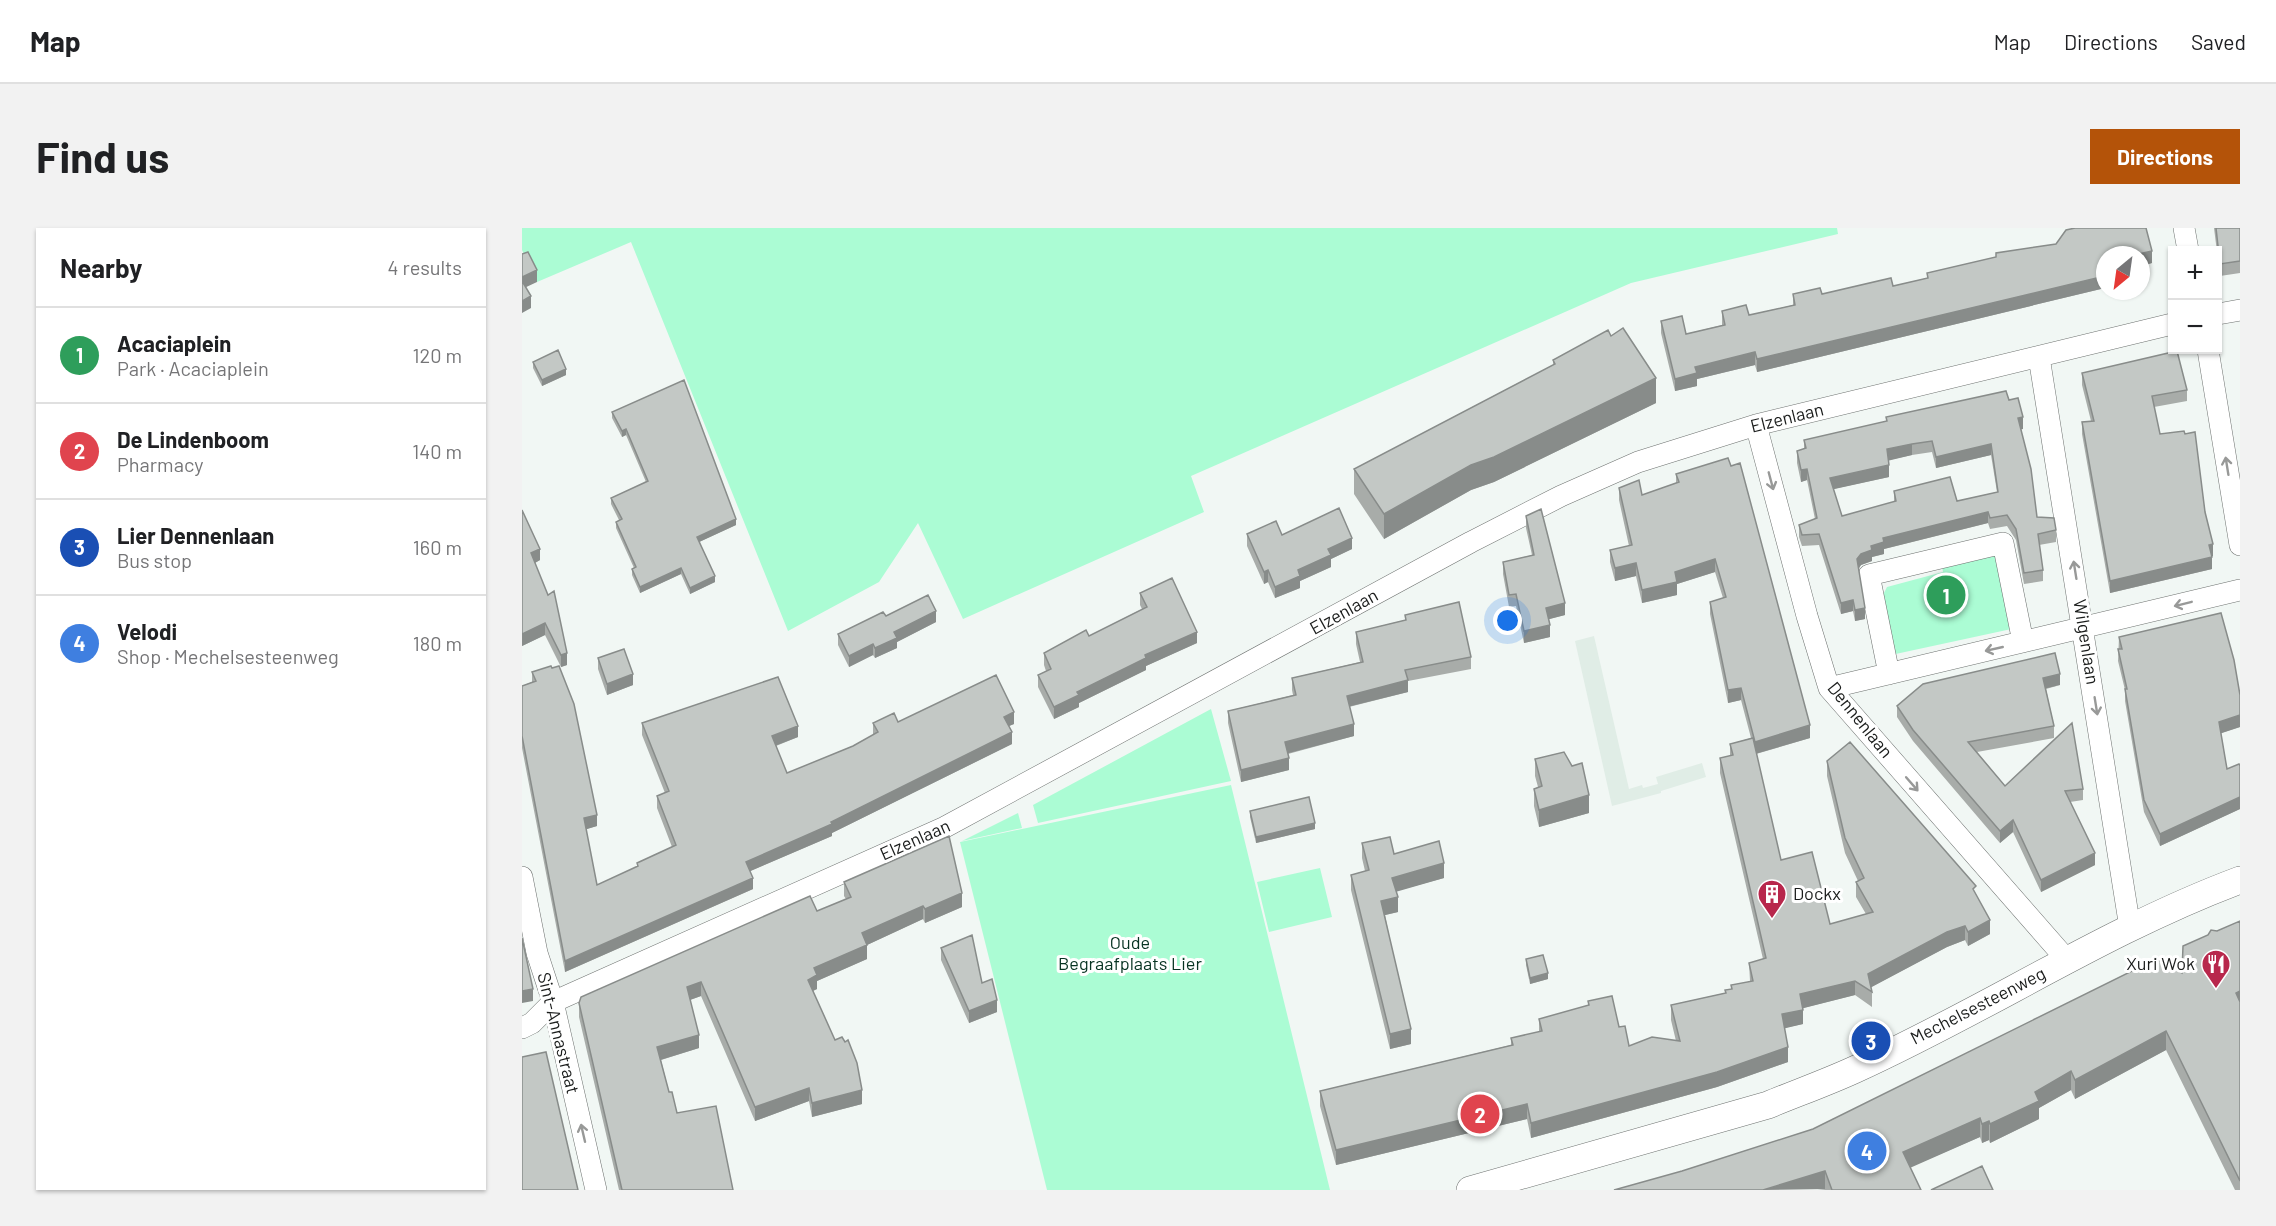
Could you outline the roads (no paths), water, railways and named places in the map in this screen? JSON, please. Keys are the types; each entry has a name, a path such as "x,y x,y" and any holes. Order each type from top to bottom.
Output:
{"street":[{"path":"2184,228 2187,246"},
{"path":"2222,313 2240,310"},
{"name":"Elzenlaan","path":"553,1002 945,827 1560,496 1638,462 1756,424 2168,325"},
{"path":"2209,354 2240,545"},
{"name":"Wilgenlaan","path":"2039,357 2130,928"},
{"name":"Dennenlaan","path":"1756,424 1807,616 1829,688 2067,960"},
{"path":"1889,674 1869,575 2003,543 2023,642"},
{"path":"1829,688 2240,590"},
{"name":"Sint-Annastraat","path":"522,877 537,953 553,1002 596,1190"},
{"name":"Mechelsesteenweg","path":"1470,1190 1768,1105 1856,1069 2130,928 2240,880"},
{"path":"522,1028 532,1023 553,1002"}],"place":[{"name":"Acaciaplein","path":"1946,595"},
{"name":"Dockx","path":"1772,920"},
{"name":"Xuri Wok","path":"2216,990"},
{"name":"Lier Dennenlaan","path":"1871,1041"},
{"name":"De Lindenboom","path":"1480,1114"},
{"name":"Velodi","path":"1867,1151"}],"park label":[{"name":"Oude Begraafplaats Lier","path":"1130,953"}]}
